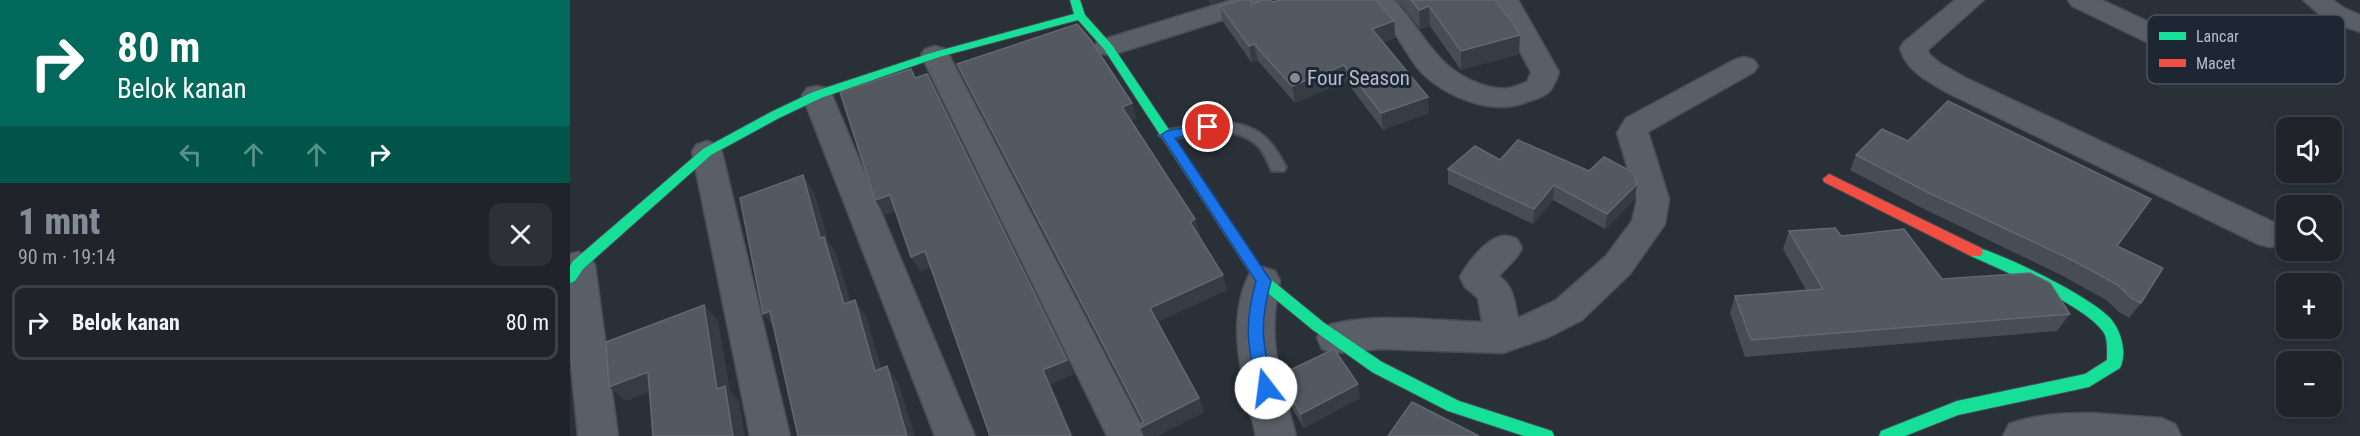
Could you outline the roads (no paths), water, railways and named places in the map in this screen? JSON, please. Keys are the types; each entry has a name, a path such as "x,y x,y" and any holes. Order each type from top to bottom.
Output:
{"main road":[{"path":"1075,0 1080,16 1108,47 1263,281 1335,338 1377,367 1454,406 1546,436"},
{"path":"574,271 707,152 775,115 818,95 935,55 1080,16"},
{"path":"1829,179 2048,287 2091,312 2111,330 2115,363 2089,380 1957,408 1887,436"}],"street":[{"path":"1108,47 1258,0"},
{"path":"1379,0 1402,24 1431,66 1471,91 1510,98 1539,88 1545,72 1505,0"},
{"path":"1971,0 1914,48 1914,53 1922,63 1958,86 2270,235"},
{"path":"2081,0 2147,32"},
{"path":"2316,0 2338,15"},
{"path":"2345,18 2360,24"},
{"path":"935,55 1127,436"},
{"path":"1335,338 1380,334 1503,338 1536,327 1569,310 1618,265 1648,224 1653,199 1632,134 1637,125 1744,66"},
{"path":"818,95 955,436"},
{"path":"707,152 770,436"},
{"path":"1503,338 1495,292 1477,277 1505,248"},
{"path":"574,271 598,436"},
{"path":"1263,281 1256,308 1255,348 1276,436"},
{"path":"2023,436 2040,432 2128,432 2161,436"}],"lane":[{"path":"1167,135 1208,127 1240,129 1263,142 1278,167"}],"place":[{"name":"Four Season","path":"1295,78"}]}
